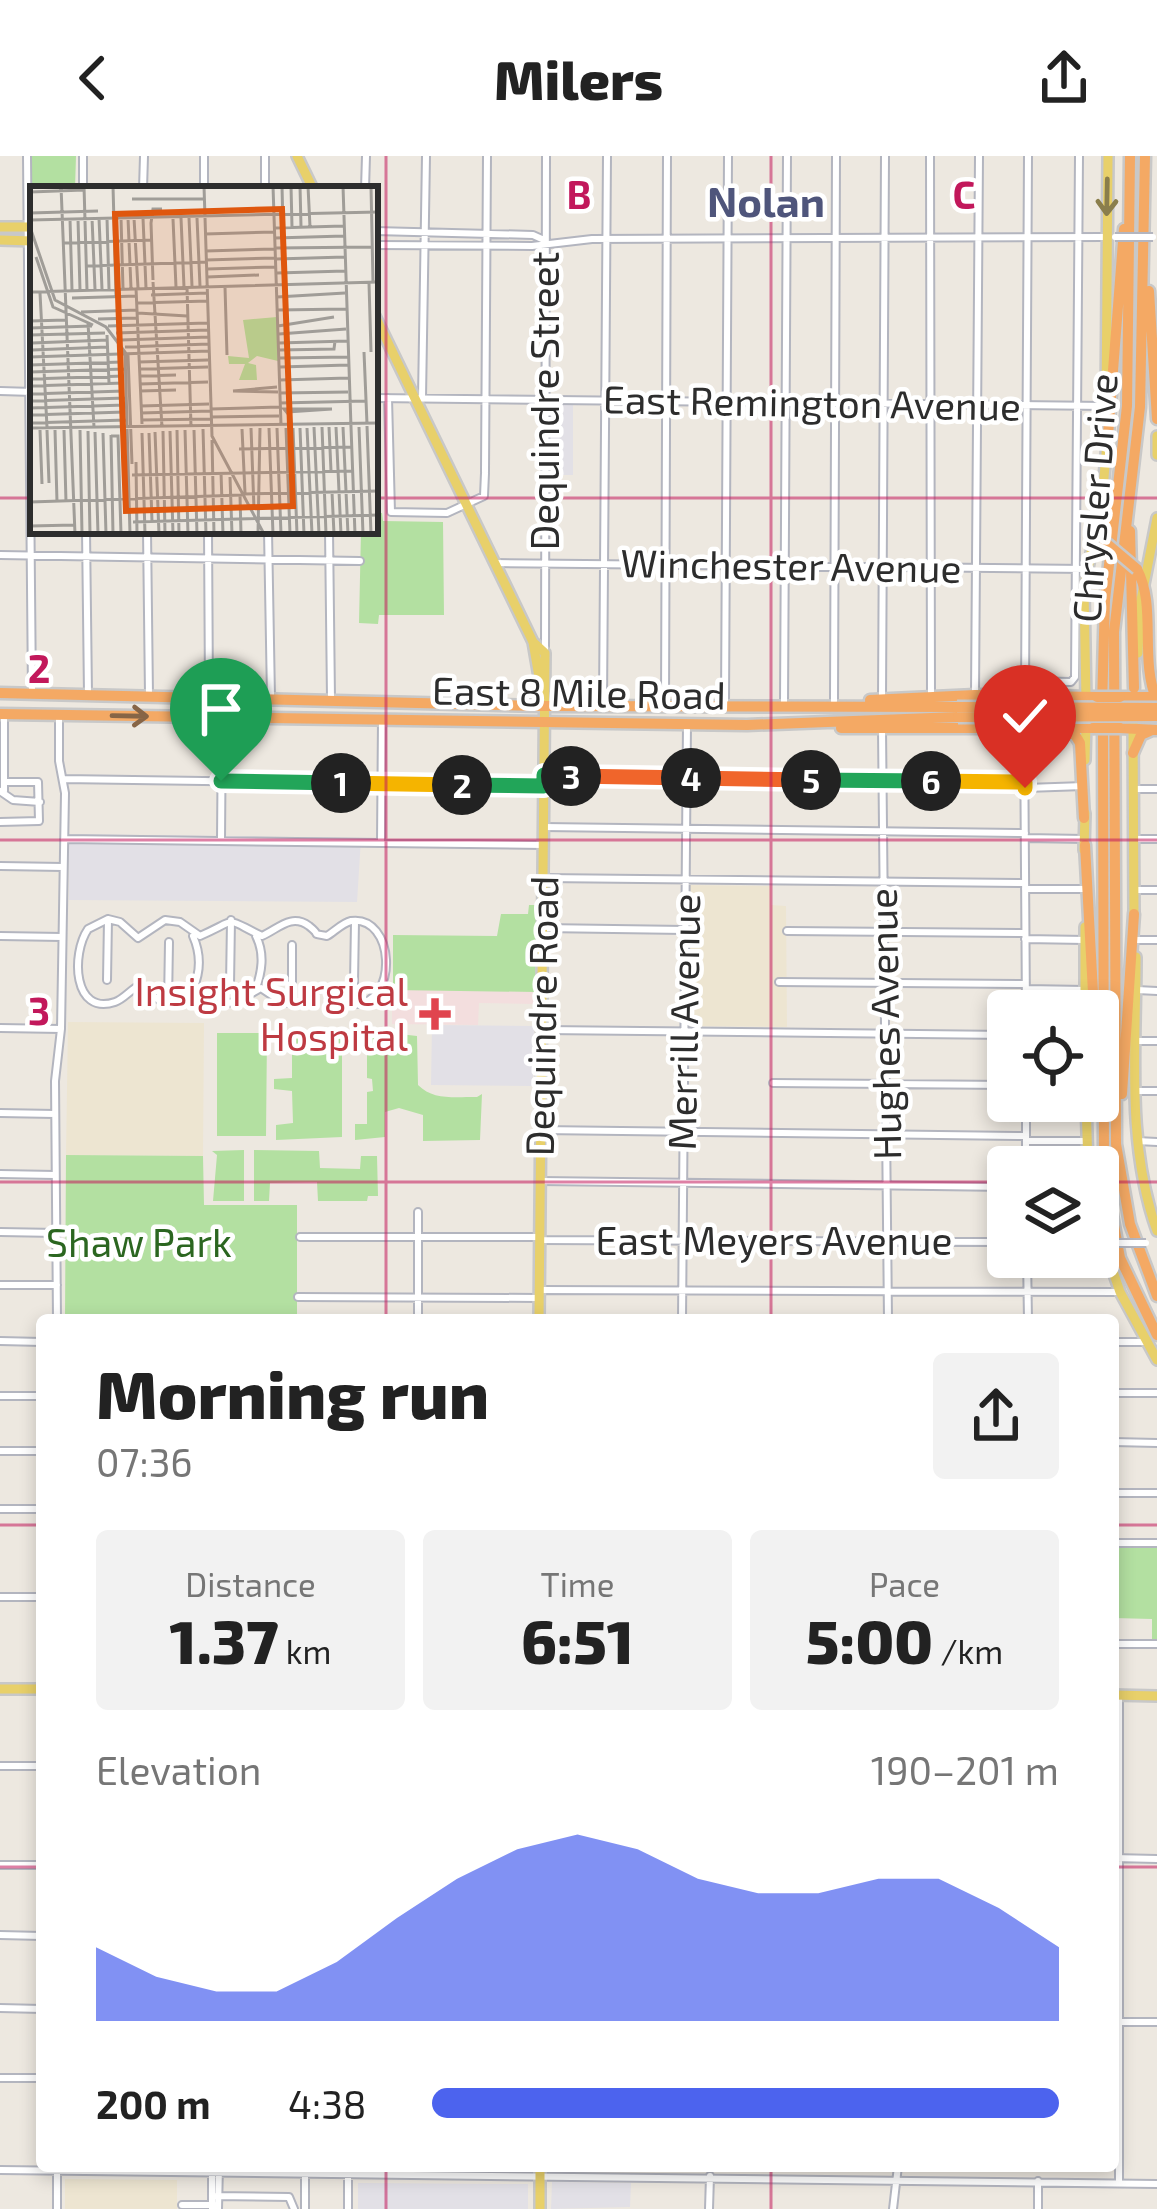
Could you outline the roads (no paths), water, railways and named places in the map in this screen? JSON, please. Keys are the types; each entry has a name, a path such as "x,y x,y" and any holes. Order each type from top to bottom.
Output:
{"highway":[{"path":"1102,1144 1102,661 1127,406 1130,156"},
{"path":"1144,156 1152,235 1157,419"},
{"path":"1108,435 1130,180"},
{"path":"1152,235 1140,407 1113,656 1115,1110 1120,1180 1157,1296"},
{"path":"1129,504 1134,693"},
{"path":"1096,514 1105,542 1142,574 1151,605 1150,682 1157,704"},
{"name":"East 8 Mile Road","path":"2,714 438,721 547,716 604,704 784,704 975,695 1025,688 1120,697 1134,693 1157,704"},
{"name":"East 8 Mile Road","path":"0,693 450,702 547,716 727,725 1157,704"},
{"path":"36,694 44,706 37,715"},
{"path":"74,716 70,703 83,695"},
{"path":"276,698 285,708 279,718"},
{"path":"315,719 310,711 316,699"},
{"path":"382,720 391,715 392,700"},
{"path":"438,721 422,718 422,708 450,702"},
{"name":"East 8 Mile Road","path":"830,702 957,712"},
{"path":"547,716 662,718 668,714 665,704"},
{"path":"689,724 692,710 731,710 747,704"},
{"path":"727,725 783,718 787,715 784,704"},
{"path":"778,725 1155,730"},
{"path":"1039,727 1071,732 1078,738 1084,818"},
{"path":"1133,752 1141,735 1155,730"},
{"path":"1085,842 1089,990"},
{"path":"1120,1180 1134,914"},
{"path":"1100,1122 1107,1206 1151,1338"}],"main road":[{"path":"297,156 312,186"},
{"name":"Chrysler Drive","path":"1083,785 1090,728 1081,568 1096,514 1108,435 1108,156"},
{"path":"0,227 30,227"},
{"path":"0,240 30,241"},
{"path":"378,322 533,642 547,716"},
{"name":"Chrysler Drive","path":"1157,436 1157,455"},
{"name":"Chrysler Drive","path":"1157,518 1142,574 1134,693 1126,728 1133,752 1134,789 1136,1142 1157,1231"},
{"path":"533,642 544,653 547,716"},
{"name":"Dequindre Road","path":"539,1314 547,716"},
{"path":"1084,818 1085,990"},
{"path":"1086,1122 1086,1146"},
{"path":"1115,1278 1151,1338 1157,1360"},
{"path":"0,1689 36,1689"},
{"path":"1119,1696 1157,1696"},
{"path":"540,2172 540,2209"}],"street":[{"path":"27,156 30,227"},
{"path":"143,186 144,156"},
{"path":"265,186 266,156"},
{"path":"365,186 366,156"},
{"path":"419,401 426,156"},
{"path":"388,398 391,512 445,514 484,496 487,156"},
{"name":"Dequindre Street","path":"544,653 546,156"},
{"path":"604,704 607,156"},
{"path":"665,704 667,156"},
{"path":"725,704 728,156"},
{"path":"784,704 787,156"},
{"path":"830,702 836,156"},
{"path":"882,699 885,156"},
{"path":"930,156 931,697"},
{"path":"975,695 979,156"},
{"path":"1028,156 1025,688 1075,679 1081,568 1076,406 1078,156"},
{"path":"378,231 533,235 546,242"},
{"path":"378,244 532,246 606,239 1152,235"},
{"path":"0,391 30,392"},
{"name":"East Remington Avenue","path":"378,398 1106,406"},
{"path":"32,534 36,694"},
{"path":"83,695 86,534"},
{"path":"147,534 149,696"},
{"path":"208,534 209,697"},
{"path":"268,534 276,698"},
{"path":"329,534 331,699"},
{"path":"0,555 360,560"},
{"name":"Winchester Avenue","path":"495,563 1081,568"},
{"path":"533,642 544,631"},
{"path":"2,714 3,788 13,800 40,802"},
{"path":"57,1314 55,1114 64,838 59,715"},
{"path":"221,840 222,718"},
{"path":"382,720 382,842"},
{"name":"Merrill Avenue","path":"682,1314 689,724"},
{"path":"1024,728 1026,987"},
{"name":"Hughes Avenue","path":"882,729 888,1314"},
{"path":"63,779 382,783 687,778 1083,785"},
{"path":"0,822 38,823 40,802 38,782 3,788"},
{"path":"1134,789 1157,789"},
{"path":"543,827 883,831 1085,842"},
{"path":"64,838 543,845"},
{"path":"1134,839 1157,839"},
{"path":"0,866 63,867"},
{"path":"543,878 1084,889"},
{"path":"1134,890 1157,890"},
{"path":"107,980 108,919"},
{"path":"199,978 181,1000 168,1003 140,985 117,1001 94,999 82,987 75,961 84,933 108,919 121,922 138,938 165,920 180,922 198,935 231,920"},
{"path":"231,920 270,934"},
{"path":"230,985 231,920"},
{"path":"255,991 262,947 285,922 299,921 318,935 329,936 355,921 377,932 387,962 377,993 365,1003 346,1003 322,986 303,1003 282,1002 260,977"},
{"path":"354,983 355,921"},
{"path":"542,928 685,930"},
{"path":"252,930 262,947"},
{"path":"787,931 1085,940"},
{"path":"192,932 199,948 199,978 222,1003 242,1002 266,988"},
{"path":"199,948 207,934"},
{"path":"0,936 62,937"},
{"path":"1136,940 1157,940"},
{"path":"168,1003 169,942"},
{"path":"292,945 292,1004"},
{"path":"63,962 75,961"},
{"path":"778,982 1085,990"},
{"path":"193,989 205,989"},
{"path":"1136,990 1157,991"},
{"path":"0,1028 61,1029"},
{"path":"541,1030 987,1035"},
{"path":"1136,1041 1157,1041"},
{"path":"773,1083 987,1085"},
{"path":"1136,1091 1157,1091"},
{"path":"0,1113 55,1114"},
{"path":"1026,1122 1026,1146"},
{"path":"540,1130 1086,1141"},
{"path":"1136,1142 1157,1142"},
{"path":"0,1174 55,1175"},
{"path":"540,1181 987,1187"},
{"path":"1144,1191 1157,1191"},
{"path":"418,1212 418,1314"},
{"path":"0,1232 57,1233"},
{"name":"East Meyers Avenue","path":"300,1237 987,1242"},
{"path":"1119,1243 1157,1243"},
{"path":"1028,1278 1028,1314"},
{"path":"0,1285 57,1285"},
{"path":"298,1298 682,1291 1120,1292"},
{"path":"1119,1341 1151,1338"},
{"path":"0,1341 36,1342"},
{"path":"1119,1393 1157,1393"},
{"path":"0,1396 36,1396"},
{"path":"1119,1442 1157,1443"},
{"path":"0,1451 36,1451"},
{"path":"1119,1493 1157,1493"},
{"path":"0,1509 36,1509"},
{"path":"1119,1543 1157,1543"},
{"path":"0,1597 36,1598"},
{"path":"1119,1644 1157,1644"},
{"path":"0,1766 36,1766"},
{"path":"1119,1858 1157,1858"},
{"path":"0,1865 36,1865"},
{"path":"0,1935 36,1936"},
{"path":"0,2008 36,2009"},
{"path":"1119,2022 1157,2022"},
{"path":"0,2078 36,2078"},
{"path":"0,2170 36,2169"},
{"path":"57,2172 57,2209"},
{"path":"215,2204 216,2172"},
{"path":"288,2172 314,2172"},
{"path":"336,2172 362,2172"},
{"path":"607,2172 650,2176 963,2175 1157,2183"},
{"path":"707,2172 709,2209"},
{"path":"893,2209 896,2172"},
{"path":"1119,2172 1119,2183"},
{"path":"305,2174 305,2209"},
{"path":"348,2174 348,2209"},
{"path":"1038,2181 1038,2209"},
{"path":"182,2205 292,2198 294,2209"}],"place":[{"name":"Insight Surgical Hospital","path":"435,1014"}],"district":[{"name":"Nolan","path":"766,202"}],"park label":[{"name":"Shaw Park","path":"139,1243"}]}
